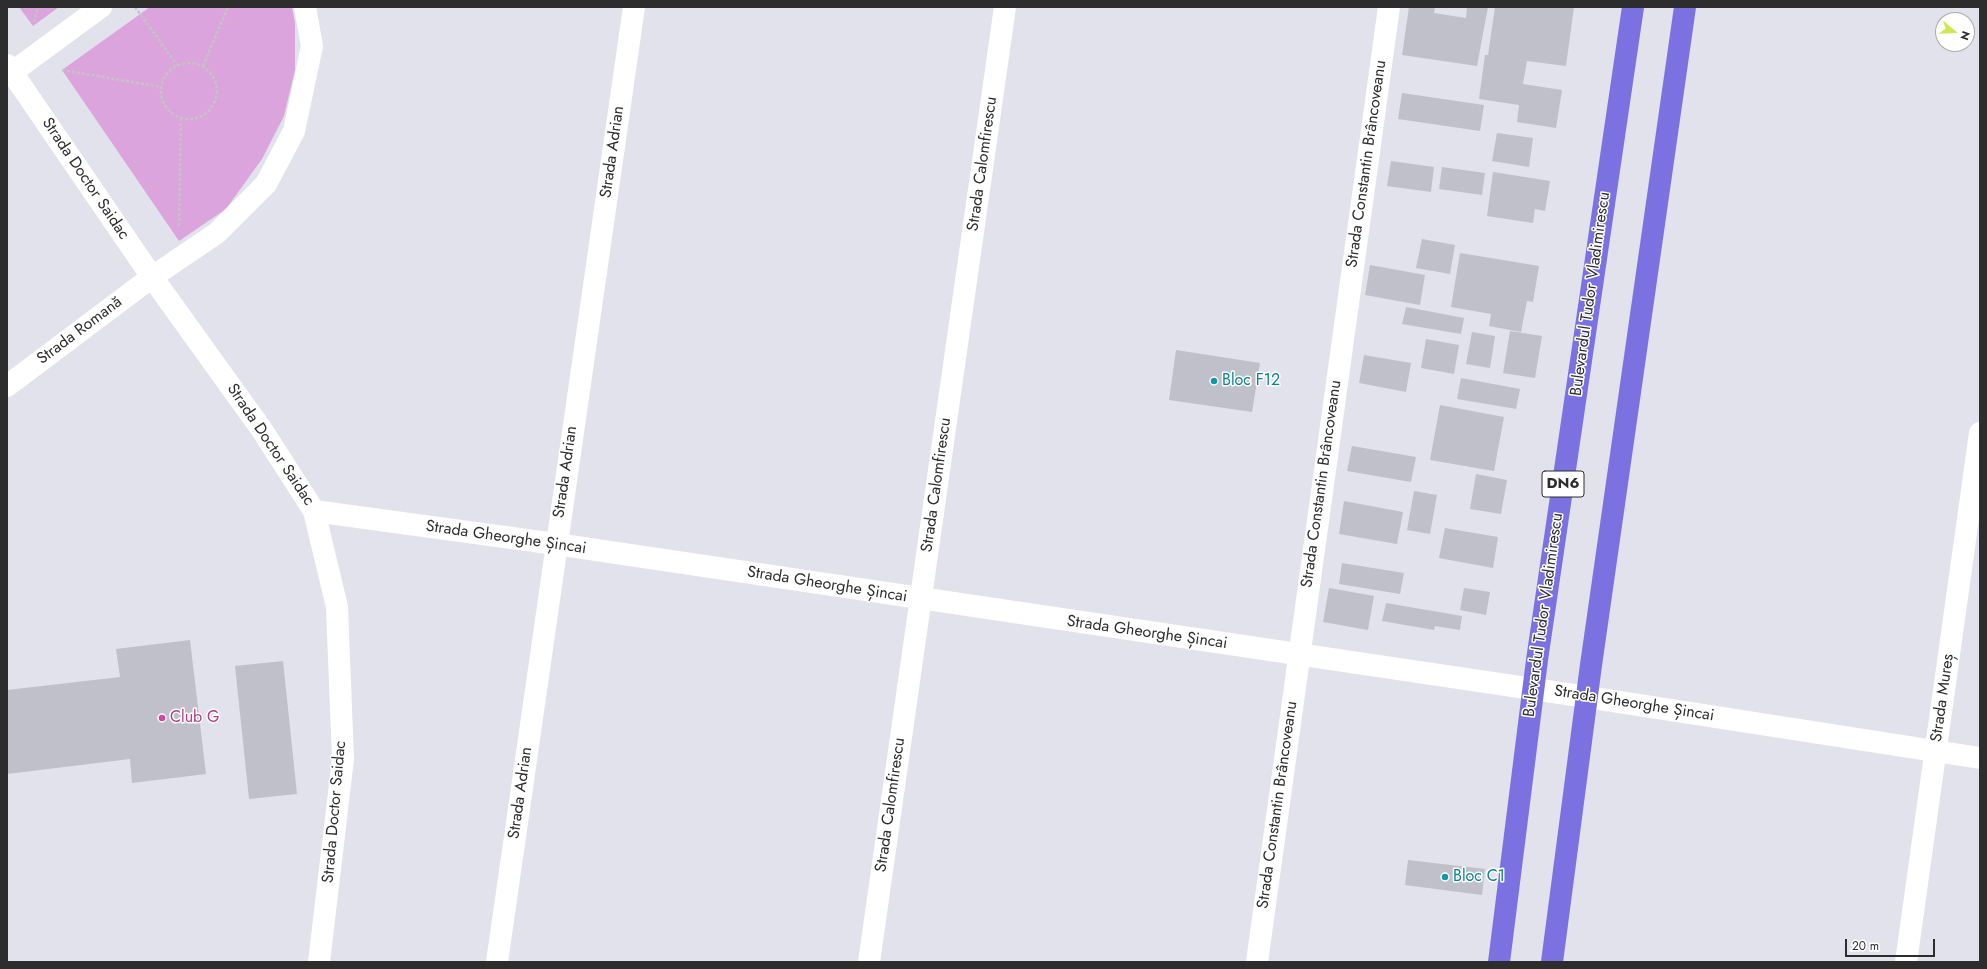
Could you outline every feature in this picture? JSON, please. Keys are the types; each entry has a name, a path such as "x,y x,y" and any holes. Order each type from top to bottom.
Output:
{"main road":[{"name":"Bulevardul Tudor Vladimirescu","path":"1499,962 1538,654 1633,7"},
{"path":"1552,962 1587,697 1685,7"}],"street":[{"path":"9,71 47,47 101,7"},
{"name":"Strada Romană","path":"7,386 152,277 217,233 266,184 294,130 312,46 305,7"},
{"name":"Strada Adrian","path":"497,962 634,7"},
{"name":"Strada Calomfirescu","path":"869,962 1005,7"},
{"name":"Strada Constantin Brâncoveanu","path":"1257,962 1298,655 1389,7"},
{"name":"Strada Doctor Saidac","path":"9,71 152,277 262,430 314,511 337,608 343,759 319,962"},
{"name":"Strada Mureș","path":"1906,962 1980,433"},
{"name":"Strada Gheorghe Șincai","path":"314,511 556,544 1587,697 1980,758"}],"path":[{"path":"38,7 33,26 62,70 161,87"},
{"path":"135,7 177,65"},
{"path":"203,66 228,7"},
{"path":"190,62 203,66 213,76 217,88 215,102 207,113 195,119 181,119 169,112 162,100 161,87 166,74 177,65 190,62"},
{"path":"181,119 179,241 187,254"}],"shaded area":[{"path":"19,7 59,7 33,26"},
{"path":"150,7 292,7 295,23 295,70 284,116 262,159 226,209 179,241 62,70"}],"building":[{"path":"1409,7 1435,7 1434,13 1466,18 1467,7 1488,7 1477,66 1402,55"},
{"path":"1495,7 1574,7 1566,66 1527,61 1523,84 1562,90 1556,128 1517,122 1519,105 1479,99 1485,55 1488,55"},
{"path":"1402,93 1484,105 1480,131 1398,119"},
{"path":"1497,133 1533,138 1529,167 1492,161"},
{"path":"1391,161 1434,167 1431,192 1387,186"},
{"path":"1442,167 1485,173 1482,195 1439,189"},
{"path":"1493,172 1550,181 1545,211 1535,209 1533,223 1487,216"},
{"path":"1422,239 1455,245 1450,274 1416,268"},
{"path":"1460,253 1539,266 1533,302 1527,301 1521,332 1489,326 1491,314 1451,307"},
{"path":"1370,265 1425,275 1420,305 1365,295"},
{"path":"1406,307 1464,318 1461,334 1402,324"},
{"path":"1510,331 1542,336 1535,378 1503,373"},
{"path":"1472,332 1495,336 1490,368 1466,364"},
{"path":"1426,339 1459,345 1454,374 1421,368"},
{"name":"Bloc F12","path":"1176,350 1260,363 1252,412 1169,400"},
{"path":"1364,355 1411,363 1406,392 1359,383"},
{"path":"1461,378 1520,389 1516,409 1457,399"},
{"path":"1440,405 1504,417 1494,471 1430,460"},
{"path":"1352,446 1416,457 1411,482 1347,471"},
{"path":"1476,474 1507,480 1501,514 1470,509"},
{"path":"1414,491 1437,495 1430,534 1407,530"},
{"path":"1344,501 1403,512 1397,544 1339,534"},
{"path":"1445,528 1498,537 1493,568 1439,558"},
{"path":"1342,563 1404,573 1400,594 1339,584"},
{"path":"1329,588 1374,596 1368,630 1323,622"},
{"path":"1464,588 1490,592 1486,615 1460,610"},
{"path":"1386,603 1462,616 1460,630 1435,626 1434,630 1382,621"},
{"path":"190,640 206,774 132,783 130,759 7,774 7,690 120,677 116,649"},
{"path":"283,661 297,794 249,799 235,666"},
{"name":"Bloc C1","path":"1408,860 1485,869 1482,895 1405,885"}],"place":[{"name":"Bloc F12","path":"1214,381"},
{"name":"Club G","path":"162,718"},
{"name":"Bloc C1","path":"1445,877"}]}
